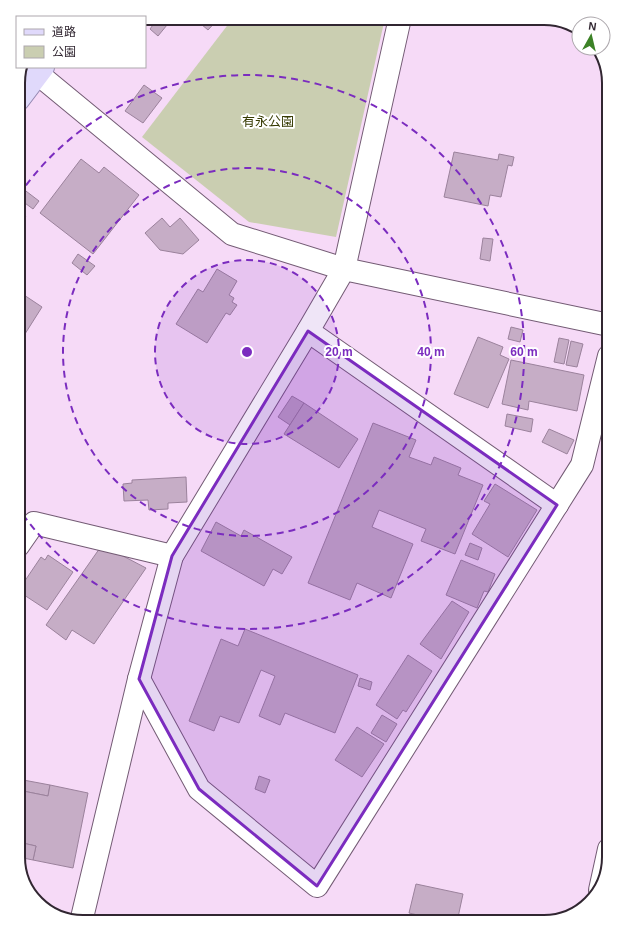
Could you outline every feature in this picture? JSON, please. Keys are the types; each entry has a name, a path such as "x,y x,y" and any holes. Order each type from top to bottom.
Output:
{"main road":[{"path":"25,91 40,71"}],"street":[{"path":"83,915 139,679 172,556 344,269 398,25"},
{"path":"40,71 232,234 344,269 602,324"},
{"path":"308,331 557,505"},
{"path":"139,679 199,789 317,886 582,465 602,384"},
{"path":"25,536 34,522 172,556"}],"highlighted area":[{"path":"308,331 557,505 317,886 199,789 139,679 172,556"}],"green space":[{"name":"有永公園","path":"228,25 383,25 336,237 249,222 142,137"}],"building":[{"path":"153,25 167,25 158,36 150,29"},
{"path":"202,25 213,25 208,30"},
{"path":"144,85 162,98 143,123 125,111"},
{"path":"454,152 498,160 499,154 514,157 512,166 508,165 501,197 490,195 488,206 444,197"},
{"path":"81,159 99,173 104,167 139,195 93,254 40,213"},
{"path":"25,190 39,201 33,209 25,203"},
{"path":"162,218 170,227 180,218 199,240 183,254 160,250 145,233"},
{"path":"483,238 493,239 490,261 480,259"},
{"path":"78,254 95,266 87,275 72,263"},
{"path":"217,269 237,281 229,295 234,298 232,302 237,305 230,315 226,313 207,343 176,324 198,289 203,292"},
{"path":"25,296 42,307 25,334"},
{"path":"511,327 523,330 520,342 508,339"},
{"path":"478,337 503,347 500,355 509,359 488,408 454,394"},
{"path":"559,338 569,340 564,364 554,362"},
{"path":"571,341 583,344 577,367 566,365"},
{"path":"511,360 584,375 577,411 529,401 528,410 502,404"},
{"path":"292,396 304,403 290,425 278,417"},
{"path":"304,403 358,439 339,468 284,434"},
{"path":"507,414 533,419 531,432 505,426"},
{"path":"373,423 416,440 409,457 431,465 434,457 461,468 458,475 483,485 455,554 421,541 426,529 379,510 372,527 413,544 391,598 357,583 350,600 308,583"},
{"path":"549,429 574,440 567,454 542,442"},
{"path":"186,477 187,502 168,503 168,509 149,510 148,500 124,501 123,484 132,483 132,480"},
{"path":"495,484 537,510 508,557 472,534 490,504 484,501"},
{"path":"216,522 241,536 244,530 292,557 282,574 273,569 264,586 201,551"},
{"path":"470,543 482,548 478,560 465,555"},
{"path":"102,545 146,568 94,644 72,630 66,640 46,625"},
{"path":"48,555 73,572 47,610 25,596 25,581 41,557 45,560"},
{"path":"461,560 495,574 488,592 484,591 477,608 446,595"},
{"path":"452,601 469,612 441,659 420,644"},
{"path":"245,629 358,675 335,733 285,713 280,725 259,716 275,676 261,670 239,723 220,716 214,731 189,721 221,639 238,646"},
{"path":"408,655 432,671 406,712 403,710 397,719 376,705"},
{"path":"360,678 372,682 370,690 358,686"},
{"path":"382,715 397,724 386,742 371,733"},
{"path":"357,727 384,744 362,777 335,760"},
{"path":"259,776 270,780 265,793 255,789"},
{"path":"25,780 50,785 48,796 25,791"},
{"path":"50,785 88,793 73,868 33,860 36,846 25,844 25,791 48,796"},
{"path":"25,844 36,846 33,860 25,858"},
{"path":"416,884 463,894 458,915 418,915 409,913"}]}
